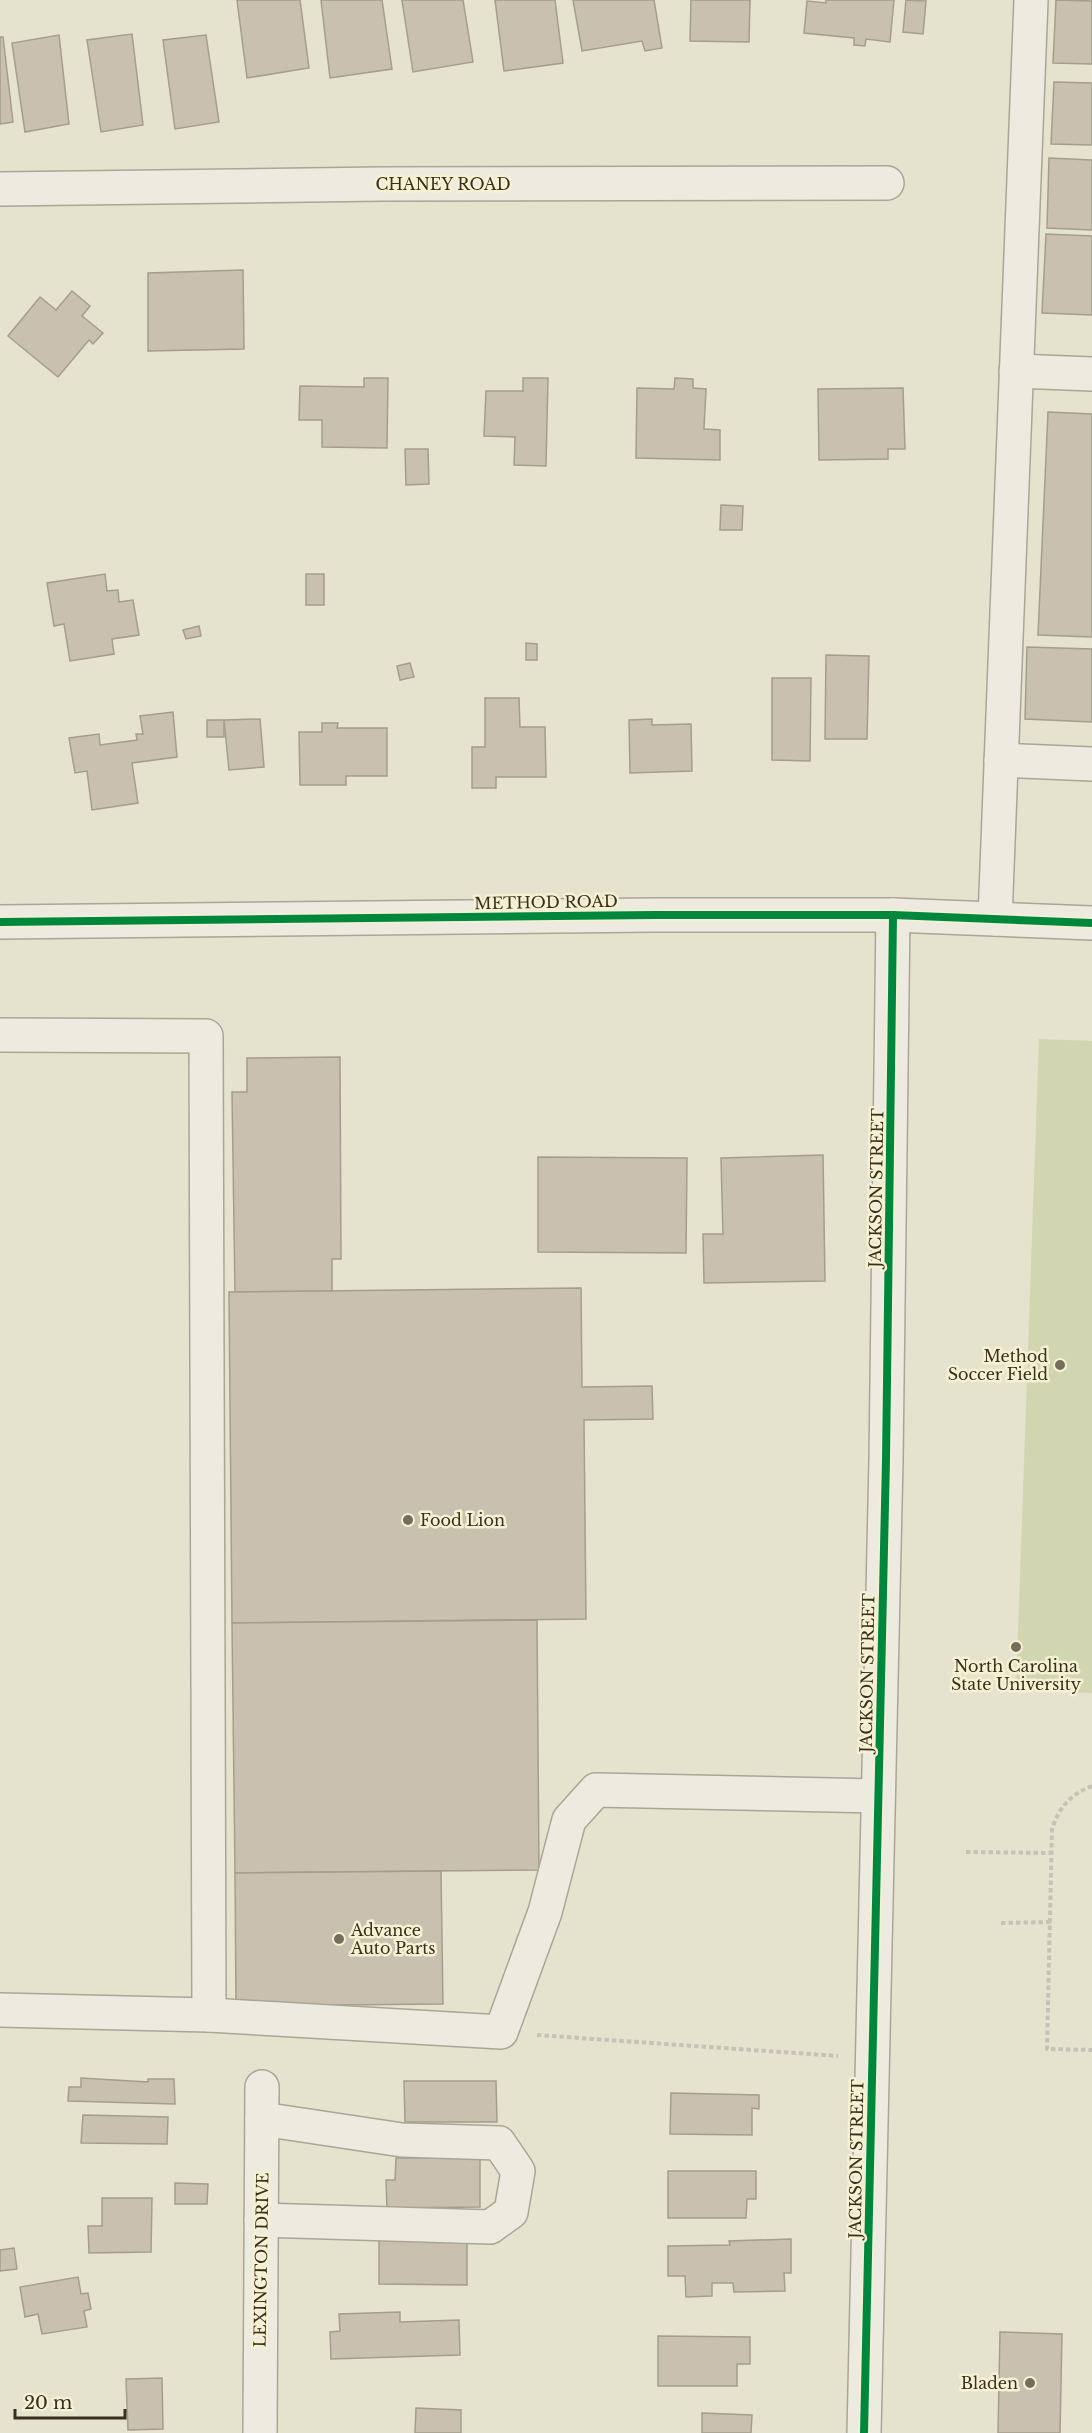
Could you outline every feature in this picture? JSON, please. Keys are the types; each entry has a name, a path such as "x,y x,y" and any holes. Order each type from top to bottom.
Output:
{"street":[{"path":"995,919 1031,0"},
{"name":"CHANEY ROAD","path":"0,189 382,184 887,183"},
{"path":"1017,371 1092,374"},
{"path":"1001,760 1092,764"},
{"name":"METHOD ROAD","path":"0,922 643,915 893,915 1092,923"},
{"name":"JACKSON STREET","path":"864,2433 886,1460 893,915"},
{"path":"0,1035 206,1036 209,2015"},
{"path":"0,2010 209,2015 501,2032 545,1912 569,1820 596,1790 878,1796"},
{"name":"LEXINGTON DRIVE","path":"260,2433 262,2087"},
{"path":"261,2220 490,2227 512,2212 518,2171 499,2143 402,2140 262,2119"}],"path":[{"path":"1092,1786 1077,1792 1057,1814 1052,1829 1047,2049 1092,2050"},
{"path":"966,1852 1051,1853"},
{"path":"1001,1923 1051,1922"},
{"path":"501,2032 872,2058"}],"green space":[{"name":"Method Soccer Field","path":"1039,1039 1092,1041 1092,1693 1016,1690"}],"building":[{"path":"237,0 300,0 309,68 247,78"},
{"path":"321,0 382,0 392,69 330,78"},
{"path":"402,0 463,0 473,62 413,72"},
{"path":"495,0 555,0 563,63 504,71"},
{"path":"573,0 654,0 662,48 645,51 642,41 582,51"},
{"path":"691,0 750,0 749,42 690,41"},
{"path":"826,0 894,0 890,42 866,39 865,46 854,45 854,38 804,33 807,1 826,3"},
{"path":"906,0 926,1 923,34 903,32"},
{"path":"1056,0 1092,1 1092,64 1053,63"},
{"path":"132,34 143,125 101,132 87,40"},
{"path":"59,35 69,124 25,132 12,43"},
{"path":"206,35 219,122 175,129 163,40"},
{"path":"0,37 3,37 13,122 0,124"},
{"path":"1054,82 1092,83 1092,145 1051,144"},
{"path":"1049,158 1092,160 1092,230 1047,228"},
{"path":"1046,234 1092,236 1092,315 1042,313"},
{"path":"243,270 244,349 148,351 148,273"},
{"path":"72,291 90,306 82,316 103,333 93,344 89,340 58,377 8,336 40,297 56,310"},
{"path":"364,378 388,378 387,448 322,447 322,420 299,420 300,386 364,387"},
{"path":"523,378 548,378 546,466 514,465 515,437 484,436 486,391 523,391"},
{"path":"675,378 693,379 693,388 706,389 704,429 720,430 720,460 636,458 637,388 674,389"},
{"path":"903,388 905,449 888,449 888,459 819,460 818,389"},
{"path":"1048,412 1092,414 1092,637 1038,635"},
{"path":"405,449 428,449 429,484 406,485"},
{"path":"721,505 743,506 742,530 720,530"},
{"path":"105,574 107,591 118,590 119,602 133,600 139,635 112,639 114,654 70,661 64,624 54,626 47,583"},
{"path":"306,574 324,574 324,605 306,605"},
{"path":"199,626 201,636 186,639 183,630"},
{"path":"526,643 537,644 537,660 526,660"},
{"path":"1027,647 1092,649 1092,722 1025,719"},
{"path":"826,655 869,656 867,739 825,739"},
{"path":"410,663 414,677 400,680 397,666"},
{"path":"772,678 811,678 810,761 772,760"},
{"path":"485,698 519,698 520,727 545,727 546,777 496,777 496,788 472,788 472,747 485,747"},
{"path":"173,712 177,757 132,763 138,803 92,810 87,771 75,773 69,738 99,734 100,745 137,740 136,734 143,734 140,716"},
{"path":"260,719 264,767 229,770 224,720"},
{"path":"652,719 652,725 691,724 692,771 630,773 629,720"},
{"path":"207,720 224,720 224,737 207,737"},
{"path":"322,723 338,723 337,728 387,728 387,776 346,776 346,785 300,785 299,732 322,732"},
{"path":"340,1057 341,1259 332,1259 332,1291 235,1292 232,1092 247,1092 247,1058"},
{"path":"823,1155 825,1281 704,1283 703,1234 723,1234 721,1158"},
{"path":"538,1157 687,1158 686,1253 538,1252"},
{"name":"Food Lion","path":"581,1288 582,1387 652,1386 653,1419 584,1420 586,1619 232,1623 229,1292"},
{"path":"537,1620 539,1870 235,1873 232,1623"},
{"name":"Advance Auto Parts","path":"441,1871 443,2004 236,2006 235,1873"},
{"path":"81,2078 148,2082 148,2079 174,2079 175,2104 68,2101 69,2087 81,2087"},
{"path":"404,2081 496,2081 497,2122 405,2122"},
{"path":"671,2093 759,2095 759,2109 752,2108 752,2135 670,2134"},
{"path":"83,2115 168,2117 167,2144 81,2143"},
{"path":"396,2158 480,2158 480,2207 387,2208 386,2180 395,2180"},
{"path":"668,2171 756,2171 756,2199 747,2199 746,2218 668,2218"},
{"path":"175,2183 208,2184 207,2204 175,2204"},
{"path":"102,2198 152,2198 151,2252 89,2253 88,2226 102,2226"},
{"path":"379,2238 467,2238 467,2285 379,2284"},
{"path":"791,2239 791,2273 784,2273 785,2291 734,2292 733,2283 712,2283 712,2296 686,2297 685,2276 668,2276 668,2246 730,2245 729,2241"},
{"path":"14,2248 17,2269 0,2271 0,2250"},
{"path":"78,2277 81,2294 88,2293 91,2309 84,2311 87,2327 42,2334 38,2314 25,2317 20,2287"},
{"path":"400,2312 400,2322 459,2320 460,2355 331,2359 330,2332 340,2331 339,2314"},
{"name":"Bladen","path":"1000,2332 1062,2334 1060,2433 998,2433"},
{"path":"658,2336 750,2337 750,2364 737,2364 737,2386 658,2386"},
{"path":"162,2378 163,2429 128,2430 126,2379"},
{"path":"416,2408 461,2410 461,2433 415,2433"},
{"path":"702,2413 752,2415 751,2433 702,2433"}],"cycle path":[{"path":"0,922 654,915 893,915 1092,923"},
{"path":"864,2433 886,1460 893,915"}],"place":[{"name":"Method Soccer Field","path":"1060,1365"},
{"name":"Food Lion","path":"408,1520"},
{"name":"North Carolina State University","path":"1016,1647"},
{"name":"Advance Auto Parts","path":"339,1939"},
{"name":"Bladen","path":"1030,2383"}]}
